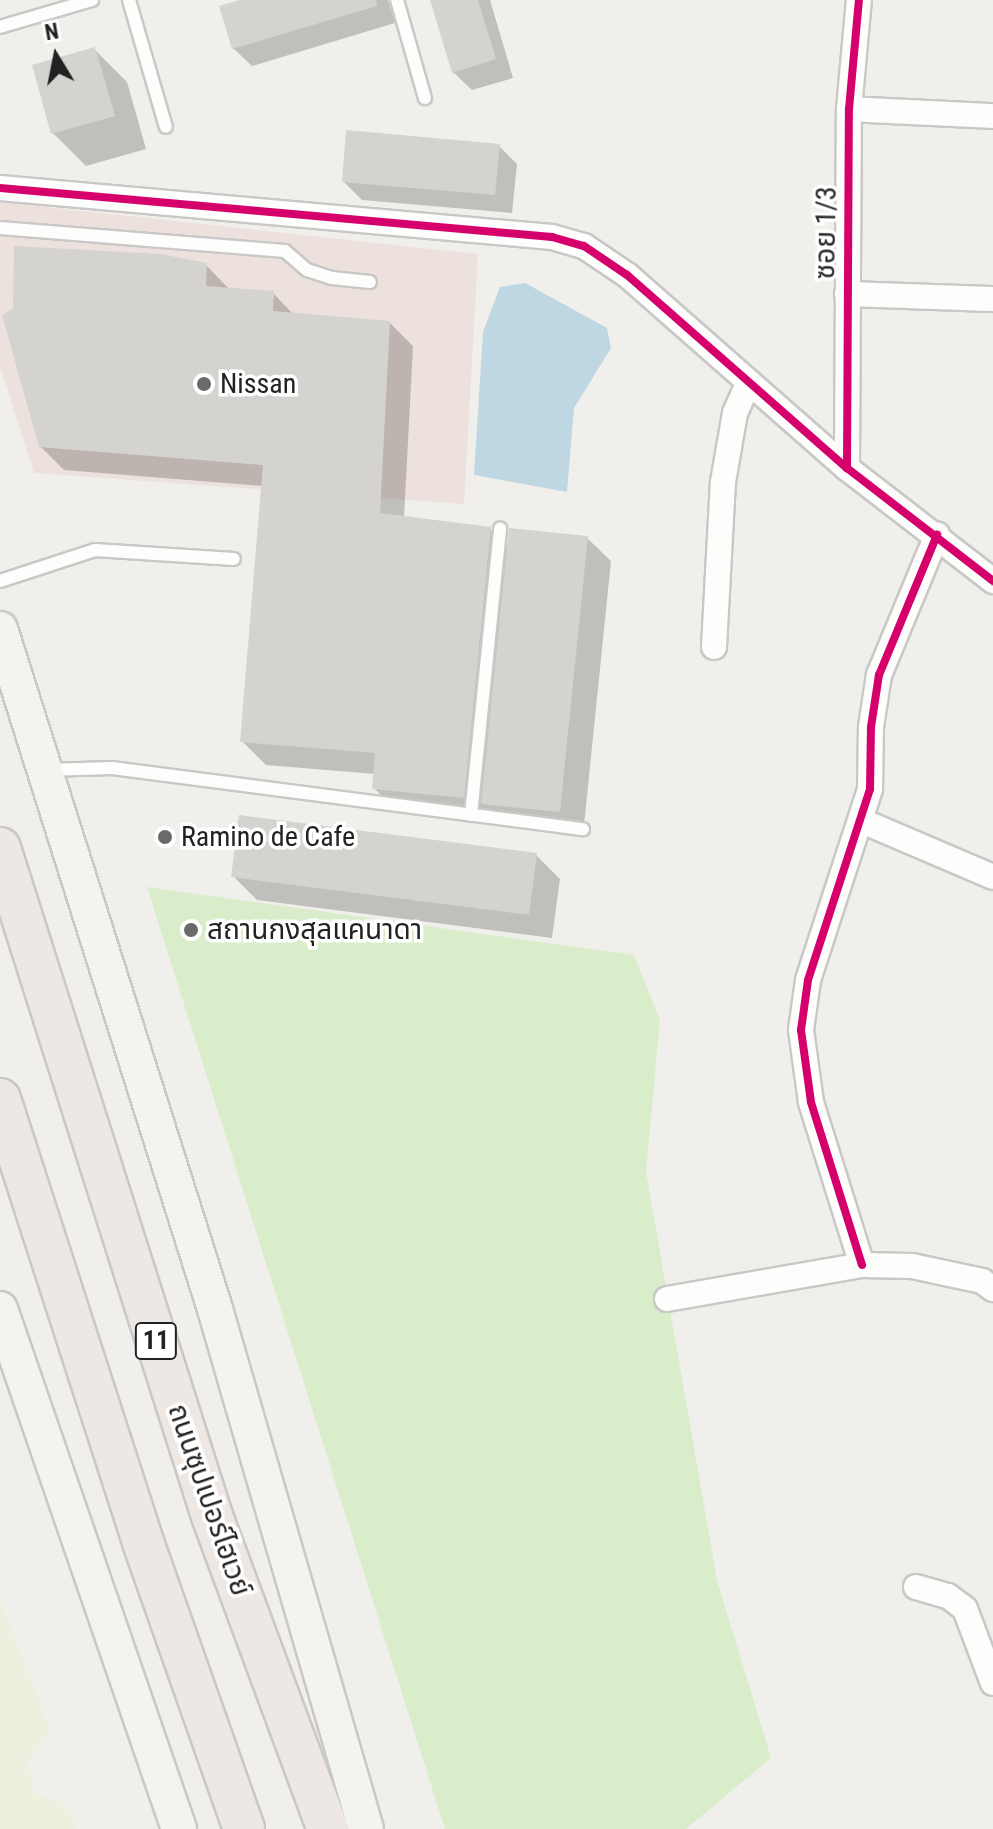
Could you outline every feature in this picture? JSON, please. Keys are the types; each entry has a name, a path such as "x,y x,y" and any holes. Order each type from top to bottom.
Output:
{"highway":[{"name":"ถนนซุปเปอร์ไฮเวย์","path":"0,848 212,1516 328,1829"},
{"path":"0,1099 143,1542 244,1829"}],"main road":[{"path":"0,629 215,1309 366,1829"},
{"path":"0,1309 179,1829"},
{"path":"352,1774 374,1829"}],"street":[{"name":"ซอย 1/3","path":"847,468 849,109 859,0"},
{"path":"849,109 993,116"},
{"path":"0,188 552,237 584,246 609,260 847,468 993,581"},
{"path":"847,294 993,299"},
{"path":"714,647 724,468 735,413 748,384"},
{"path":"862,1265 811,1102 801,1030 808,980 870,789 871,727 879,675 937,535"},
{"path":"862,821 993,877"},
{"path":"667,1299 862,1265 912,1266 982,1281 993,1289"},
{"path":"916,1587 948,1596 965,1609 993,1683"}],"lane":[{"path":"0,27 92,0"},
{"path":"129,0 166,127"},
{"path":"397,0 425,98"},
{"path":"0,228 285,251 307,270 370,282"},
{"path":"471,815 500,528"},
{"path":"0,581 95,550 234,559"},
{"path":"43,770 112,768 583,829"}],"shaded area":[{"path":"0,202 478,254 464,504 34,473 0,366"}],"green space":[{"path":"147,887 634,955 660,1020 646,1172 717,1580 771,1758 686,1829 445,1829"},
{"path":"0,1599 50,1730 27,1761 34,1793 67,1805 78,1829 0,1829"}],"water":[{"path":"525,283 607,328 611,348 574,408 567,492 474,475 483,332 500,287"}],"building":[{"path":"240,0 376,0 377,6 232,49 219,6"},
{"path":"430,0 478,0 496,59 452,73"},
{"path":"95,47 115,116 51,134 32,65"},
{"path":"346,130 500,144 495,195 342,182"},
{"path":"14,246 160,254 207,263 206,286 274,291 273,311 390,321 380,513 491,527 464,798 372,789 375,753 240,742 263,465 39,447 2,315 13,309"},
{"path":"509,528 588,536 560,812 481,804"},
{"path":"239,815 537,853 529,915 231,877"}],"cycle path":[{"path":"847,468 849,109 859,0"},
{"path":"0,188 552,237 584,246 627,275 847,468 993,581"},
{"path":"862,1265 811,1102 801,1030 808,980 870,789 871,727 879,675 937,535"}],"place":[{"name":"Nissan","path":"204,384"},
{"name":"Ramino de Cafe","path":"165,837"},
{"name":"สถานกงสุลแคนาดา","path":"191,930"}]}
